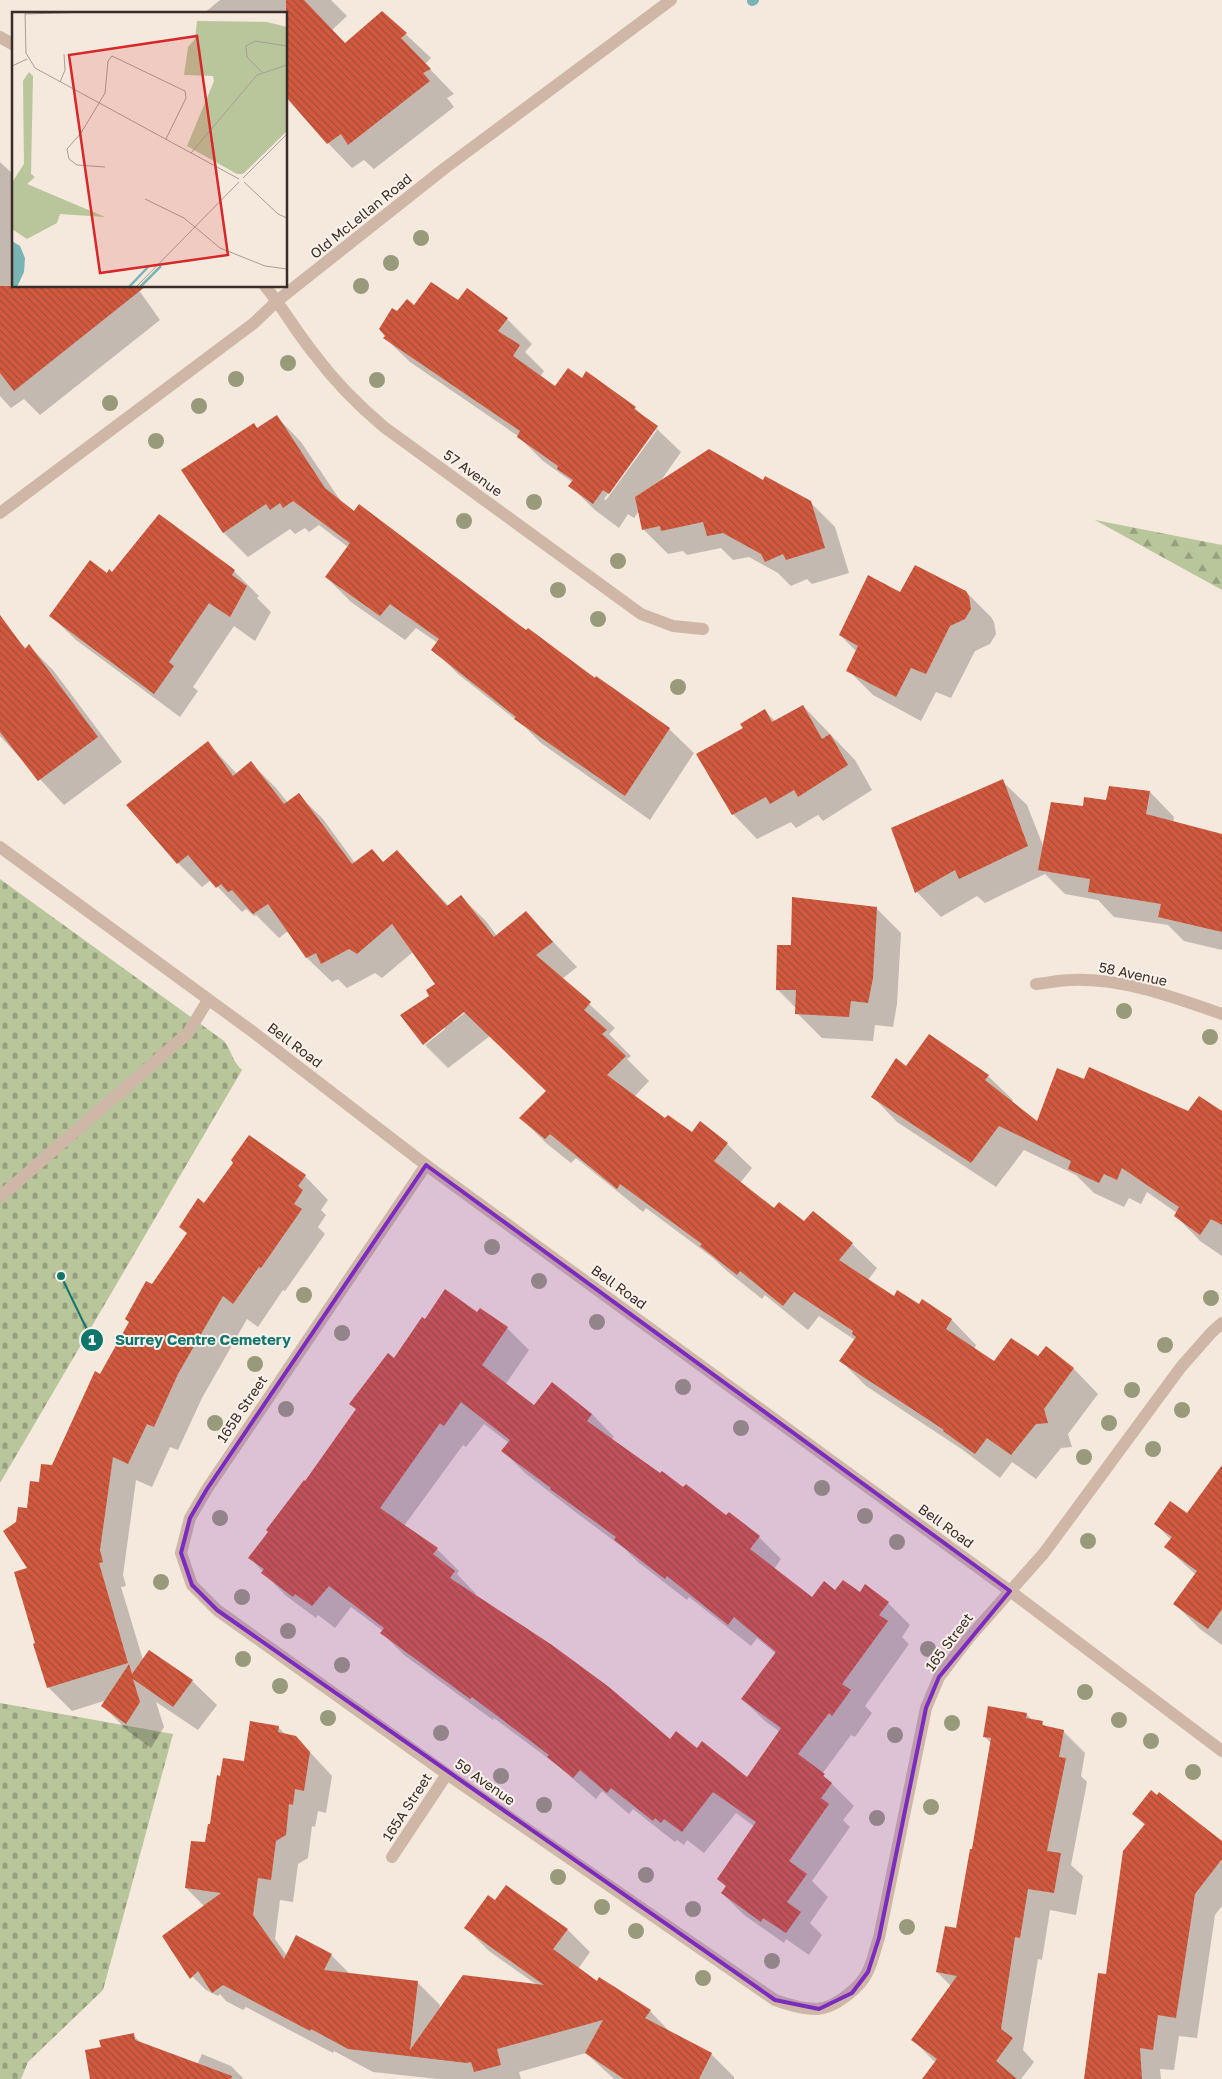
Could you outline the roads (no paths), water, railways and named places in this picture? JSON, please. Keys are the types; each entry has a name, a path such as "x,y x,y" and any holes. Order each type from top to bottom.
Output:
{"street":[{"name":"Old McLellan Road","path":"0,513 254,322 445,168 671,0"},
{"path":"0,37 12,44"},
{"name":"57 Avenue","path":"266,288 337,383 358,406 384,427 641,614 673,626 703,629"},
{"name":"Bell Road","path":"0,847 208,1000 426,1165 1010,1591 1222,1751"},
{"name":"58 Avenue","path":"1036,984 1070,980 1101,981 1156,992 1222,1014"},
{"path":"0,1197 188,1033 208,1000"},
{"name":"165B Street","path":"181,1553 190,1518 207,1489 426,1165"},
{"name":"165 Street","path":"799,2008 818,2009 828,2006 852,1993 868,1972 879,1938 926,1708 939,1677 972,1634 1044,1553 1181,1367 1211,1332 1222,1323"},
{"name":"59 Avenue","path":"181,1553 192,1585 217,1610 447,1774 775,2000 799,2008"},
{"name":"165A Street","path":"392,1857 447,1774"}],"place":[{"name":"Surrey Centre Cemetery","path":"61,1276"}]}
